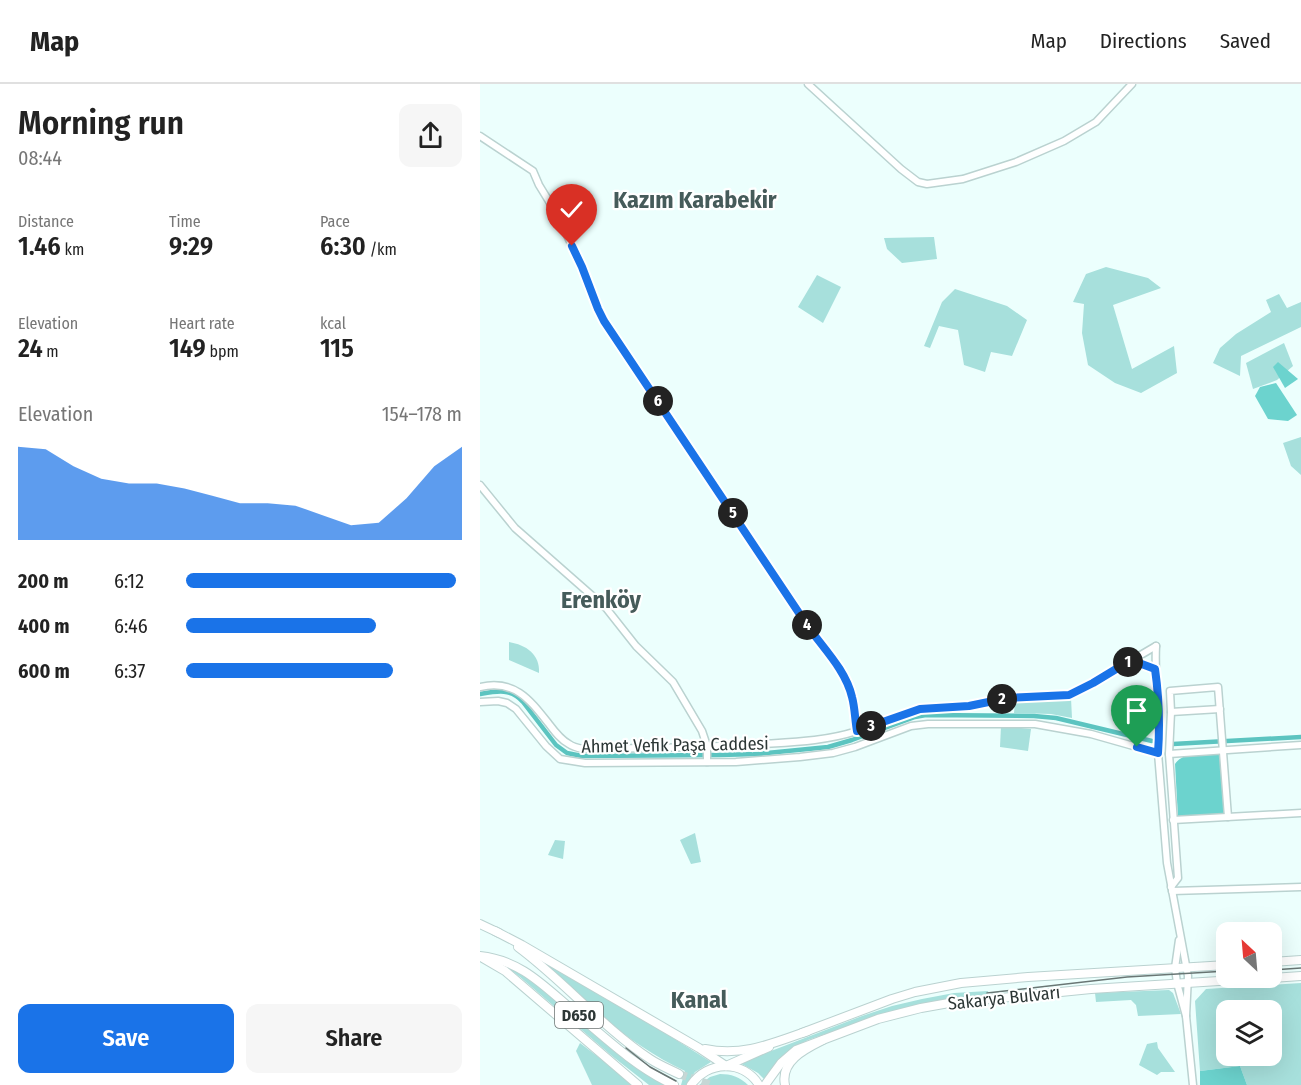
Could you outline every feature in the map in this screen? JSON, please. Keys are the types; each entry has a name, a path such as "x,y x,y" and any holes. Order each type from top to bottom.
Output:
{"main road":[{"name":"D650","path":"480,924 495,931 529,955 627,1042 651,1059 679,1074"},
{"path":"495,931 699,1048 726,1066 743,1070 751,1075 759,1085"},
{"name":"D650","path":"480,956 507,961 534,977 644,1069 674,1084"},
{"path":"480,956 505,970 638,1085"},
{"path":"1282,961 1301,960"},
{"name":"Sakarya Bulvarı","path":"691,1085 699,1075 716,1066 726,1066 808,1031 915,992 961,983 1028,977 1216,966"},
{"path":"1282,977 1301,976"},
{"name":"Sakarya Bulvarı","path":"765,1085 781,1062 802,1047 881,1019 921,1008 949,1003 1091,990 1216,981"},
{"path":"699,1048 725,1052 746,1050 808,1031"},
{"path":"785,1085 784,1076 789,1064 799,1053 823,1040"}],"street":[{"path":"808,84 901,169 918,182 927,184 963,179 1016,162 1064,141 1096,122 1132,84"},
{"path":"480,136 533,171 558,216 604,321 809,628 840,669 853,698 857,731"},
{"path":"480,485 515,528 606,608 636,646 673,682 702,731 707,748 707,760"},
{"name":"Ahmet Vefik Paşa Caddesi","path":"480,687 502,685 524,695 558,736 582,749 707,748 833,738 920,709 969,706 1008,698 1069,695 1156,645 1155,669"},
{"path":"1131,660 1155,669 1158,691 1158,753 1167,863 1189,983 1186,1016"},
{"path":"1172,889 1178,878 1169,754 1170,691 1218,687 1228,817"},
{"path":"480,702 507,703 516,709 546,746 560,759 585,763 707,760 736,762 800,758 855,747 911,726 941,723 1035,724 1091,734 1158,753"},
{"path":"1171,712 1220,709"},
{"path":"1169,754 1222,744 1301,745"},
{"path":"1173,820 1301,813"},
{"path":"1172,889 1301,887"},
{"path":"1180,934 1175,968 1186,1016 1193,1085"}],"shaded area":[{"path":"934,237 937,259 902,263 887,249 884,238"},
{"path":"1106,267 1148,278 1161,288 1113,305 1132,369 1174,346 1177,373 1141,393 1115,383 1088,365 1082,333 1084,304 1073,302 1086,274"},
{"path":"817,275 841,287 823,323 798,307"},
{"path":"955,289 1007,306 1027,320 1012,356 991,352 985,372 964,365 958,330 939,326 930,348 924,346 942,302"},
{"path":"1279,294 1287,308 1301,302 1301,327 1241,356 1240,376 1213,363 1220,348 1236,334 1271,312 1266,300"},
{"path":"1284,343 1293,366 1277,380 1253,389 1246,363"},
{"path":"1278,362 1298,379 1285,388 1273,367"},
{"path":"1276,383 1297,415 1288,421 1268,419 1255,396 1260,387"},
{"path":"1301,437 1301,475 1291,466 1283,443"},
{"path":"509,642 521,645 531,652 539,666 539,673 509,660"},
{"path":"1071,698 1072,718 1051,714 1014,713 1015,701"},
{"path":"1001,726 1031,729 1028,751 1000,747"},
{"path":"1223,753 1227,813 1178,817 1175,764 1190,755"},
{"path":"695,833 701,862 691,864 680,840"},
{"path":"555,840 565,841 563,859 548,855"},
{"path":"502,964 532,979 635,1066 650,1077 668,1085 649,1085"},
{"path":"546,964 654,1026 711,1062 695,1072 686,1085 681,1085 685,1071 647,1050 611,1024"},
{"path":"1301,983 1301,1085 1247,1085 1240,1066 1200,1071 1195,1001 1206,989 1282,988 1282,984"},
{"path":"1169,990 1173,993 1181,1014 1138,1016 1136,1005 1131,1000 1096,1002 1095,993"},
{"path":"988,991 989,997 904,1008 808,1040 778,1060 765,1080 758,1073 740,1063 892,1006 954,993"},
{"path":"1157,1042 1158,1048 1175,1072 1161,1072 1157,1075 1139,1065 1147,1044"},
{"path":"580,1043 631,1085 592,1085 576,1051"},
{"path":"1240,1066 1247,1085 1200,1085 1200,1071"},
{"path":"720,1074 735,1076 748,1085 699,1085 710,1077"}],"waterway":[{"path":"480,694 498,692 514,694 523,702 556,745 567,753 582,756 758,754 828,747 926,715 1056,718 1152,741"},
{"path":"1173,744 1301,737"}],"tunnel":[{"path":"679,1074 711,1085"}],"tram line":[{"path":"1282,969 1301,968"},
{"path":"987,993 1127,977 1216,972"},
{"path":"626,1048 650,1067 676,1081"}],"district":[{"name":"Kazım Karabekir","path":"695,200"},
{"name":"Erenköy","path":"601,600"},
{"name":"Kanal","path":"699,1000"}],"route":[{"path":"572,246 604,321 809,628 840,669 853,698 857,731 920,709 969,706 1008,698 1069,695 1131,660 1155,669 1158,691 1158,753 1137,747"}]}
